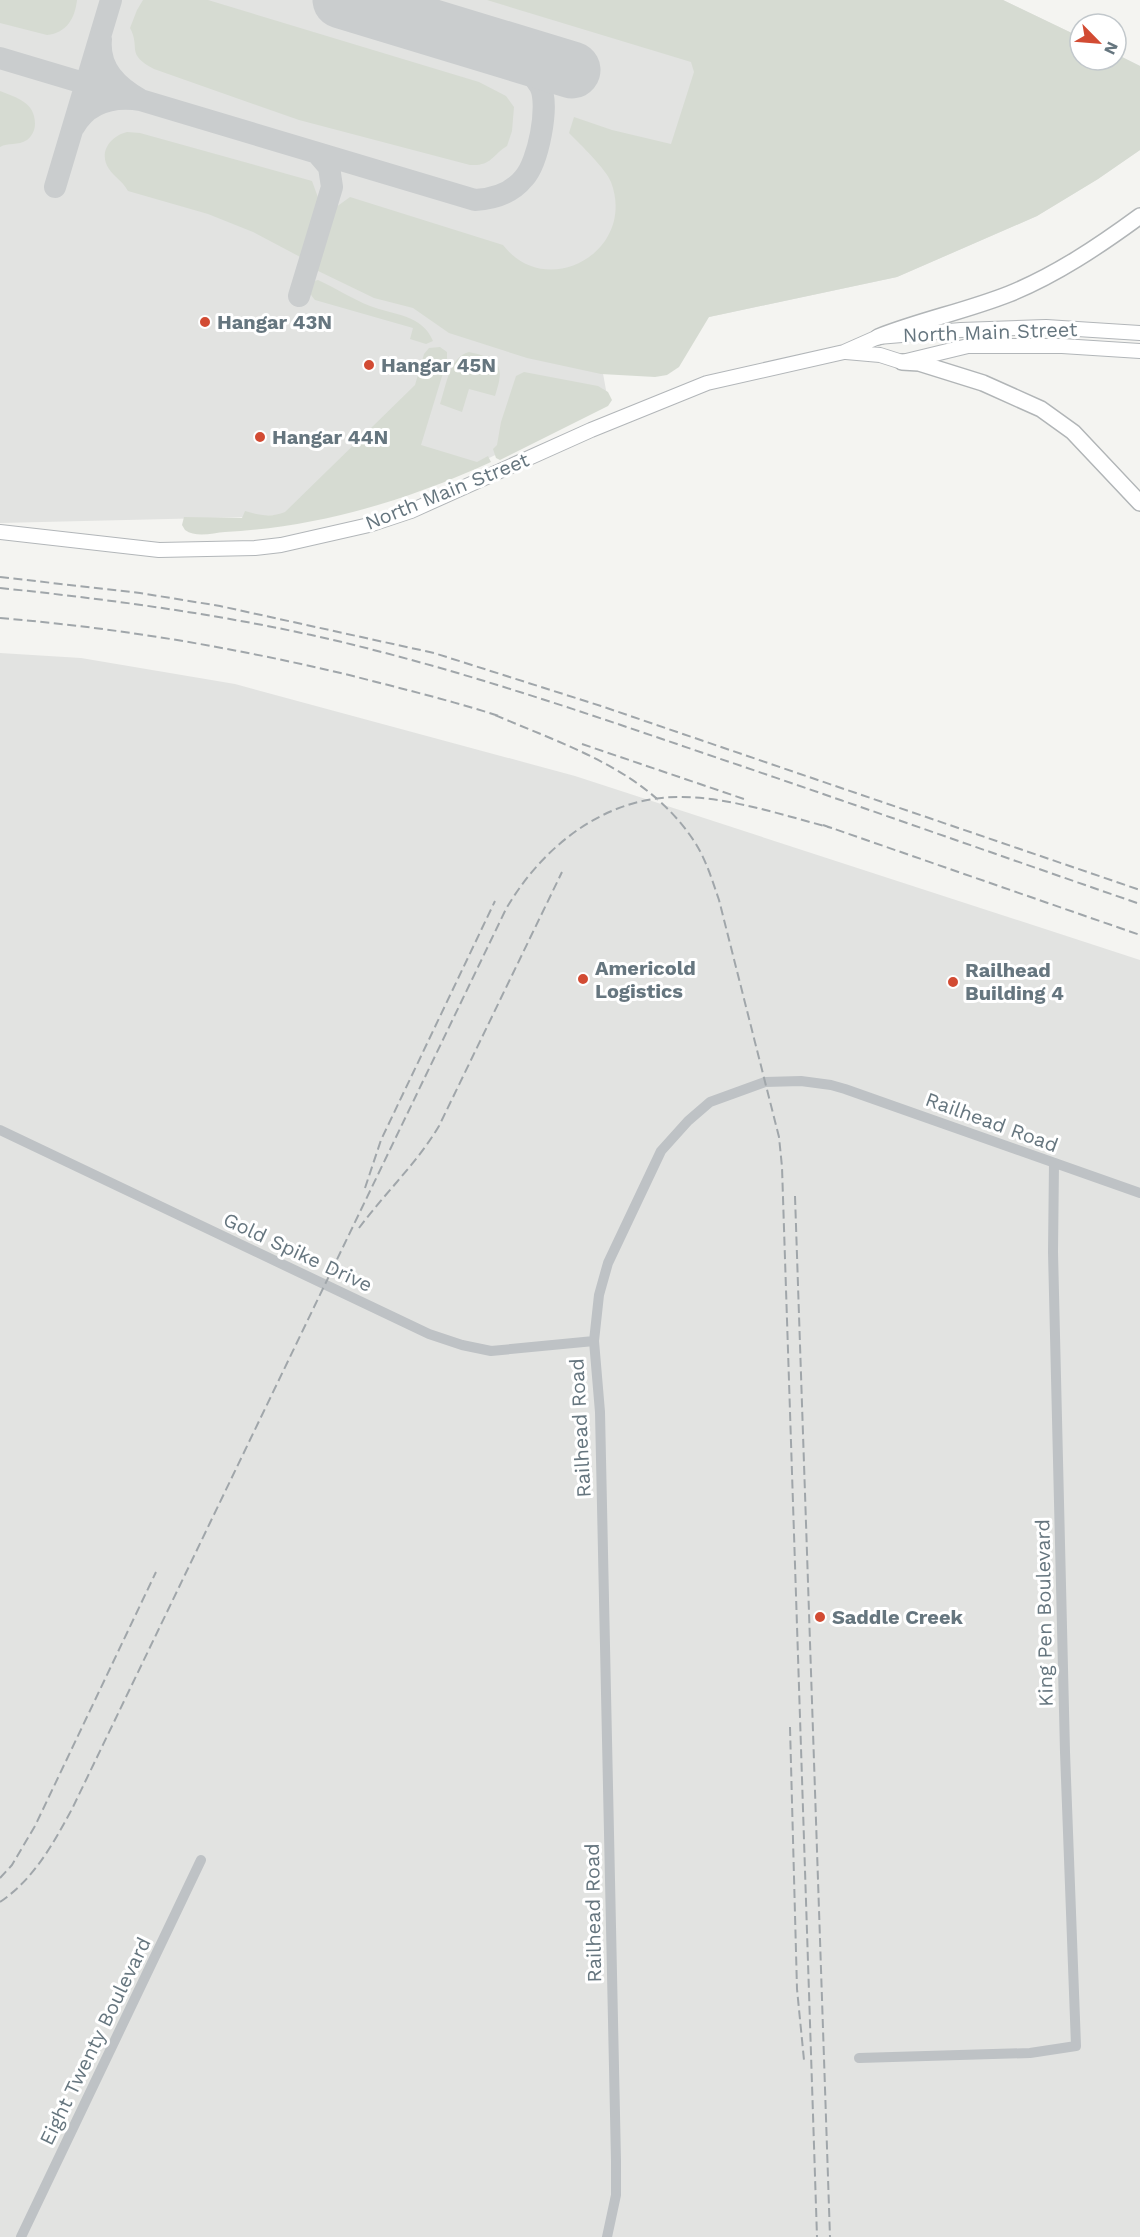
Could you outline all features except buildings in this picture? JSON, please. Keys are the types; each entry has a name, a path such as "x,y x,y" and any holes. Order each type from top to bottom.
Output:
{"highway":[{"path":"878,337 924,320 980,305 1041,280 1114,235 1140,216"},
{"path":"902,362 919,363 983,383 1041,409 1073,432 1140,503"}],"main road":[{"name":"North Main Street","path":"0,532 159,550 255,548 310,539 369,525 411,510 591,430 707,383 844,352 878,337 961,330 1046,327 1140,333"},
{"name":"North Main Street","path":"844,352 880,355 902,362 968,346 1062,346 1140,351"}],"street":[{"name":"Railhead Road","path":"607,2237 616,2195 615,2085 600,1412 594,1341 599,1295 608,1263 661,1151 688,1121 710,1102 765,1082 801,1081 831,1084 1140,1193"},
{"name":"Gold Spike Drive","path":"0,1130 429,1334 462,1345 491,1351 594,1341"},
{"name":"King Pen Boulevard","path":"859,2058 1030,2053 1076,2046 1063,1660 1053,1252 1054,1163"},
{"name":"Eight Twenty Boulevard","path":"21,2237 201,1860"}],"shaded area":[{"path":"0,0 1003,0 1068,31 1068,72 1128,72 1128,60 1140,66 1140,150 1037,216 897,277 709,317 602,368 608,401 445,479 353,510 252,517 0,523"},
{"path":"0,0 77,0 69,24 54,34 47,35 0,23"},
{"path":"143,0 208,0 479,82 506,96 514,107 512,131 507,146 487,162 470,165 299,120 154,69 145,64 137,55 130,28"},
{"path":"487,0 1003,0 1068,31 1068,72 1128,72 1128,60 1140,66 1140,150 1037,216 897,277 709,317 679,367 667,375 655,377 601,374 527,358 449,333 413,308 374,298 314,269 332,210 350,197 503,245 521,261 542,269 563,268 583,261 600,247 611,229 616,207 611,182 604,170 569,133 574,117 612,130 671,144 694,72 691,62"},
{"path":"0,91 24,102 32,111 35,124 33,133 24,142 0,147"},
{"path":"127,132 140,133 312,181 320,203 304,259 253,232 208,214 128,191 109,169 105,157 105,151 111,141"},
{"path":"318,280 370,306 414,320 422,325 433,341 426,344 410,339 413,328 315,300 310,294 309,287 311,282"},
{"path":"440,347 447,352 447,360 421,445 477,462 488,456 491,462 427,489 328,518 260,529 205,534 194,534 185,530 182,525 184,517 242,518 245,511 260,515 285,512 415,385 424,354 429,348"},
{"path":"469,352 494,361 498,365 500,377 495,396 469,389 462,412 440,404 453,366 462,355"},
{"path":"524,372 598,386 608,392 612,400 608,406 500,460 496,458 493,449 497,445 501,422 516,376"},
{"path":"0,653 81,658 235,684 575,776 1140,960 1140,2237 0,2237"}],"taxiway":[{"path":"55,187 111,0"},
{"path":"74,127 80,118 94,106 112,100 141,100 111,76 103,59 101,39"},
{"path":"0,58 475,200 502,194 514,188 524,178 538,147 544,106 540,86 529,72 482,43"},
{"path":"299,296 332,187 329,167 317,153"}],"runway":[{"path":"341,0 572,70"}],"railway":[{"path":"0,577 140,593 220,606 434,653 601,706 1140,890"},
{"path":"0,588 140,605 279,628 413,660 623,726 1140,904"},
{"path":"0,618 134,633 266,657 353,676 502,717"},
{"path":"495,715 578,750 630,778 675,817 694,841 705,862 719,900 779,1137 782,1167 817,2237"},
{"path":"582,744 744,799"},
{"path":"0,1902 33,1872 50,1848 72,1809 506,909 521,886 557,846 578,830 601,816 625,806 652,799 679,797 717,800 832,828"},
{"path":"823,825 1140,935"},
{"path":"359,1228 421,1153 439,1126 562,872"},
{"path":"365,1188 381,1140 495,901"},
{"path":"795,1196 830,2237"},
{"path":"0,1878 12,1865 35,1826 156,1572"},
{"path":"790,1727 797,1989 804,2060"}],"place":[{"name":"Hangar 43N","path":"205,322"},
{"name":"Hangar 45N","path":"369,365"},
{"name":"Hangar 44N","path":"260,437"},
{"name":"Americold Logistics","path":"583,979"},
{"name":"Railhead Building 4","path":"953,982"},
{"name":"Saddle Creek","path":"820,1617"}]}
